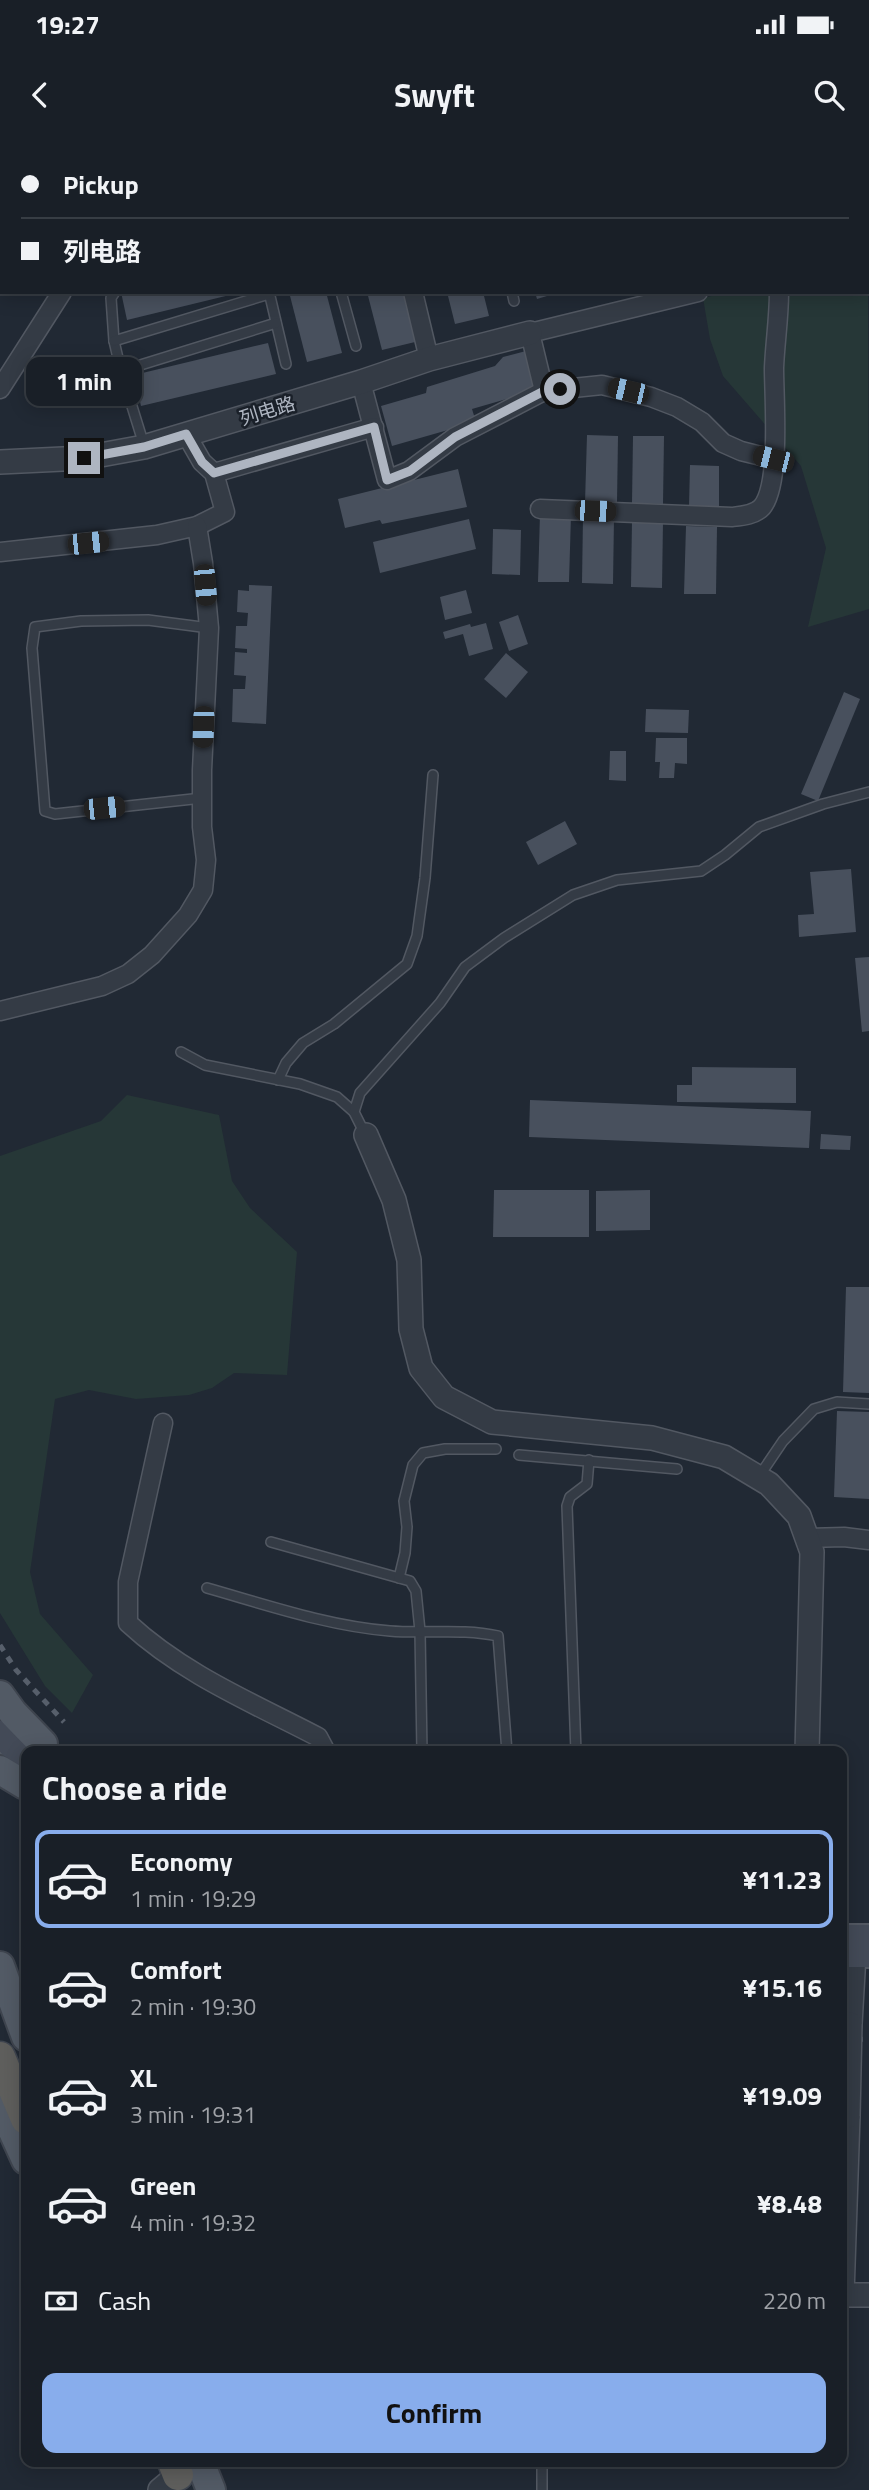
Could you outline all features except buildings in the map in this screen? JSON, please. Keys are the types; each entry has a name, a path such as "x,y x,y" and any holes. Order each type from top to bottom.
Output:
{"highway":[{"path":"0,2057 21,2107"}],"main road":[{"path":"0,1695 32,1746"},
{"path":"0,1733 11,1746 21,1749"},
{"path":"0,1742 8,1752 21,1753"},
{"path":"0,1770 21,1782"},
{"path":"0,1966 21,2024"},
{"path":"0,2103 21,2149"},
{"path":"178,2474 211,2490"}],"street":[{"path":"0,389 61,294"},
{"path":"413,294 429,359"},
{"path":"544,391 530,333 654,298 683,294"},
{"path":"540,509 732,517 749,515 762,508 770,491 773,459 774,367 779,294"},
{"name":"列电路","path":"0,463 84,458 144,447 429,359 530,333"},
{"path":"361,382 387,480 410,471 455,437 544,391 603,385 651,397 677,407 702,422 723,443 741,451 773,459"},
{"path":"214,473 374,427"},
{"path":"0,552 157,535 197,526 225,512 214,473 202,462 186,434"},
{"path":"0,1011 102,986 128,974 152,955 188,915 203,890 206,860 202,827 204,685 209,628 197,526"},
{"path":"366,1135 394,1199 409,1260 411,1329 421,1368 444,1397 492,1422 652,1438 724,1457 769,1484 799,1516 812,1552 807,1746"},
{"path":"163,1423 128,1582 128,1623 151,1644 194,1674 318,1737 323,1746"},
{"path":"807,1538 844,1537 869,1540"},
{"path":"847,2146 855,1948"},
{"path":"847,2295 869,2295"}],"lane":[{"path":"114,294 111,298 114,341 144,447"},
{"path":"114,341 266,294"},
{"path":"269,294 286,364"},
{"path":"342,294 356,346"},
{"path":"121,371 276,323"},
{"path":"202,798 55,814 45,811 32,648 35,627 81,621 148,620 209,628"},
{"path":"278,1080 286,1063 303,1044 334,1024 407,964 417,936 425,878 433,775"},
{"path":"354,1112 360,1093 440,1003 465,967 504,937 573,895 617,880 701,871 760,827 823,804 869,792"},
{"path":"181,1052 205,1065 300,1084 337,1097 354,1112 366,1135"},
{"path":"758,1478 783,1441 814,1409 837,1402 869,1404"},
{"path":"399,1578 407,1527 404,1501 413,1465 423,1453 445,1449 496,1449"},
{"path":"519,1455 677,1469"},
{"path":"576,1746 567,1506 570,1497 587,1484 589,1460"},
{"path":"271,1542 410,1581 416,1591 420,1631 422,1746"},
{"path":"207,1588 329,1622 391,1631 480,1632 498,1636 507,1746"},
{"path":"542,2467 542,2490"}],"shaded area":[{"path":"720,294 868,294 869,609 808,627 826,548 801,466 723,376 710,339 703,298"},
{"path":"127,1095 219,1115 232,1181 250,1208 297,1252 287,1375 234,1373 212,1388 189,1395 136,1399 89,1390 55,1399 30,1572 40,1614 93,1675 72,1713 45,1686 0,1613 0,1156 101,1121"}],"railway":[{"path":"0,1645 16,1670 64,1722"},
{"path":"847,2040 869,2039"}],"route":[{"path":"84,458 144,447 186,434 202,462 214,473 374,427 387,480 410,471 455,437 544,391 560,389"}]}
